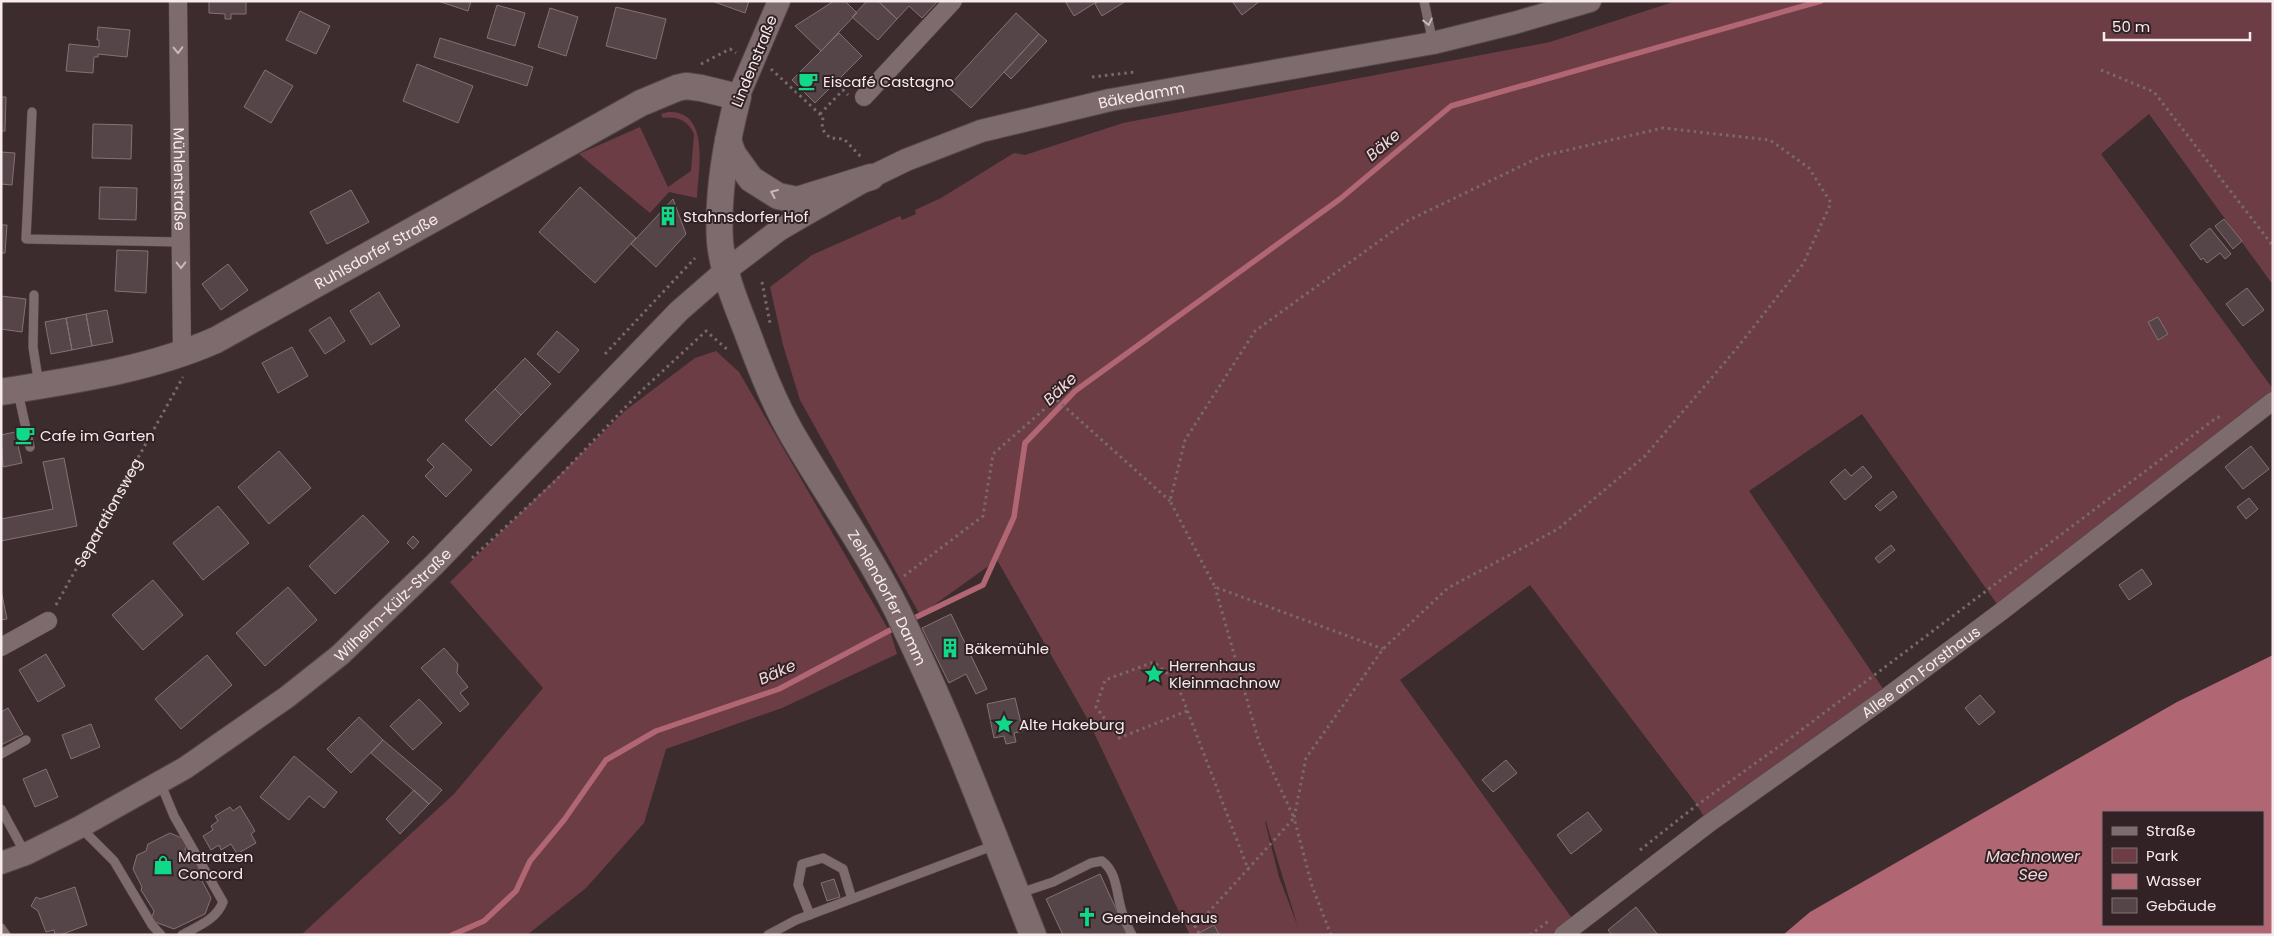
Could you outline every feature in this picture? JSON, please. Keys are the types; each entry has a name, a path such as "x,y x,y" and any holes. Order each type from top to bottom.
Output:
{"main road":[{"name":"Ruhlsdorfer Straße","path":"19,389 87,378 182,355 216,340 569,142 659,95 686,86 738,97"},
{"name":"Lindenstraße","path":"726,271 720,242 720,209 728,140 738,97"},
{"path":"728,140 733,154 751,179 778,196 797,200 866,168"},
{"name":"Zehlendorfer Damm","path":"726,271 736,304 763,374 790,432 887,590 905,626 997,844 1033,935"}],"street":[{"name":"Mühlenstraße","path":"178,1 182,355"},
{"path":"864,98 953,1"},
{"name":"Lindenstraße","path":"738,97 752,61 783,2"},
{"name":"Bäkedamm","path":"726,271 779,230 866,168 1016,121 1110,100 1433,43 1586,2"},
{"name":"Wilhelm-Külz-Straße","path":"1,863 26,854 80,827 185,768 288,697 340,655 429,570 668,320 726,271"},
{"name":"Allee am Forsthaus","path":"1563,935 1708,824 1880,702 2002,611 2273,401"},
{"path":"1,647 48,621"}],"lane":[{"path":"1424,1 1433,43"},
{"path":"32,112 26,239 181,242"},
{"path":"30,447 19,389 33,347 34,295"},
{"path":"1,754 26,740"},
{"path":"160,782 174,816 223,902 220,910 212,918 182,935"},
{"path":"1,810 26,854"},
{"path":"80,827 114,861 152,925 162,935"},
{"path":"768,935 810,915 997,844"},
{"path":"810,915 798,886 802,864 822,858 843,868 852,899"},
{"path":"1017,894 1053,882 1091,863 1102,861 1108,866 1116,883 1122,912 1132,935"},
{"path":"1,928 6,935"}],"path":[{"path":"696,66 730,50 773,70 824,117 822,129 830,138 844,139 866,168"},
{"path":"2101,70 2154,92 2273,246"},
{"path":"820,114 843,90 853,99 864,98"},
{"path":"1170,501 1185,440 1255,331 1407,221 1542,156 1663,128 1770,140 1809,168 1831,203 1802,264 1737,348 1645,456 1558,529 1448,588 1383,649 1306,758 1294,818 1195,927 1199,933"},
{"path":"602,358 695,258"},
{"path":"470,560 554,482 639,393 706,331"},
{"name":"Separationsweg","path":"48,621 182,379 182,355"},
{"path":"887,590 983,516 993,454 1056,399 1170,501 1215,587 1259,742 1294,818 1312,886 1331,935"},
{"path":"1635,854 1697,805 1792,737 2216,418 2240,408 2249,418"},
{"path":"1215,587 1383,649"},
{"path":"1187,711 1119,738 1096,707 1105,680 1154,662 1176,681 1248,869"},
{"path":"1530,935 1551,919"}],"green space":[{"path":"1676,1 2273,1 2273,285 2149,114 2101,154 2273,389 2273,401 2002,611 1862,414 1749,491 1888,696 1708,824 1697,805 1530,585 1400,680 1577,925 1563,935 1190,935 1087,718 997,560 920,615 800,400 783,345 770,287 812,255 900,216 902,220 916,214 915,210 941,198 1014,153 1025,155 1123,123 1550,42","holes":["1266,822 1298,927 1279,877"]},
{"path":"668,112 682,114 691,121 696,131 700,158 697,198 669,192 650,213 579,154 640,127 668,187 691,171 694,134 682,120 663,118 661,114"},
{"path":"716,351 739,372 891,634 897,654 782,708 666,749 644,823 586,888 527,935 301,935 454,794 543,688 450,582 626,410 695,358"}],"water":[{"name":"Machnower See","path":"2273,655 2273,935 1783,935 1810,912 2177,702"}],"building":[{"path":"209,1 246,1 246,14 231,14 231,19 225,19 225,14 209,13"},
{"path":"438,1 471,1 468,11"},
{"path":"712,1 749,1 745,13"},
{"path":"834,1 845,1 857,13 821,51 795,26"},
{"path":"867,1 878,1 897,19 878,40 852,17"},
{"path":"878,1 938,1 922,18 909,6 897,19"},
{"path":"1065,1 1098,1 1074,16"},
{"path":"1099,1 1126,1 1102,16 1095,4"},
{"path":"1232,1 1260,1 1242,15"},
{"path":"497,5 525,13 515,46 487,38"},
{"path":"616,7 666,19 656,59 606,46"},
{"path":"550,8 578,17 566,56 538,47"},
{"path":"300,11 330,26 316,54 286,40"},
{"path":"1016,13 1039,34 971,108 948,87"},
{"path":"98,27 130,30 127,57 98,54 98,57 94,57 93,73 66,71 69,44 99,47 99,40 97,40"},
{"path":"839,33 862,56 815,103 792,80"},
{"path":"1039,34 1047,41 1011,79 1004,72"},
{"path":"440,38 533,67 527,86 434,57"},
{"path":"417,64 473,86 458,123 403,101"},
{"path":"265,70 293,86 271,123 244,107"},
{"path":"1,97 6,97 5,131 1,131"},
{"path":"93,124 132,125 131,159 92,158"},
{"path":"1,152 15,153 12,185 1,184"},
{"path":"100,187 137,188 136,220 99,219"},
{"path":"580,187 636,238 595,283 539,232"},
{"path":"351,190 369,222 327,244 310,212"},
{"name":"Stahnsdorfer Hof","path":"673,199 686,234 656,267 631,244"},
{"path":"2224,219 2242,241 2233,249 2215,226"},
{"path":"1,225 7,225 5,253 1,253"},
{"path":"2210,228 2231,254 2225,259 2220,253 2207,263 2203,258 2201,260 2190,245"},
{"path":"117,250 148,251 146,293 115,291"},
{"path":"228,264 248,290 221,310 202,284"},
{"path":"2247,288 2264,310 2243,326 2226,304"},
{"path":"379,292 400,326 371,345 350,311"},
{"path":"1,296 26,299 22,332 1,329"},
{"path":"107,310 113,342 92,346 86,314"},
{"path":"86,314 92,346 72,350 66,318"},
{"path":"330,317 345,341 325,354 309,330"},
{"path":"2158,317 2168,334 2158,340 2148,322"},
{"path":"66,318 72,350 51,354 45,322"},
{"path":"557,331 579,350 559,373 537,354"},
{"path":"292,347 308,376 278,393 262,363"},
{"path":"525,358 551,384 521,415 495,389"},
{"path":"495,389 521,415 491,446 465,420"},
{"path":"15,432 22,463 3,467 1,435"},
{"path":"443,443 472,470 446,497 425,476 434,467 427,460"},
{"path":"2251,446 2269,469 2243,489 2225,467"},
{"path":"279,451 311,488 269,524 238,487"},
{"path":"64,458 77,526 1,541 1,519 53,509 43,462"},
{"path":"1863,466 1872,477 1845,500 1830,482 1845,469 1851,476"},
{"path":"1893,491 1897,497 1880,511 1875,506"},
{"path":"2249,498 2258,509 2246,519 2237,507"},
{"path":"218,506 249,543 203,580 173,543"},
{"path":"363,515 389,542 335,594 309,566"},
{"path":"413,536 419,542 413,549 407,543"},
{"path":"1891,545 1895,550 1879,563 1875,558"},
{"path":"2142,569 2152,584 2129,600 2119,585"},
{"path":"153,580 183,615 143,650 112,615"},
{"path":"288,587 317,620 265,666 236,633"},
{"path":"1,590 7,619 1,620"},
{"name":"Bäkemühle","path":"951,614 987,689 976,694 966,674 949,683 922,628"},
{"path":"444,648 458,664 457,673 468,687 460,693 469,704 460,712 421,668"},
{"path":"46,654 65,686 38,702 19,670"},
{"path":"207,655 232,685 181,729 155,699"},
{"path":"1980,695 1995,712 1979,725 1965,708"},
{"path":"1015,698 1023,731 1014,733 1016,742 1006,744 1004,736 994,738 987,704"},
{"path":"419,699 442,723 413,750 390,726"},
{"path":"8,708 23,734 1,745 1,712"},
{"path":"359,717 383,740 351,773 327,749"},
{"path":"91,724 100,747 71,759 62,735"},
{"path":"383,740 442,790 429,804 371,753"},
{"path":"294,756 337,792 324,808 309,796 289,820 260,797"},
{"path":"1506,760 1517,773 1493,792 1482,780"},
{"path":"46,769 58,797 35,807 23,779"},
{"path":"414,790 429,804 400,834 386,819"},
{"path":"240,806 255,831 251,834 256,843 237,854 231,844 221,850 219,845 211,850 203,836 213,830 211,826 218,821 215,816 230,807 233,811"},
{"path":"1588,812 1602,830 1571,854 1557,835"},
{"path":"170,833 184,839 188,844 185,849 191,862 197,864 200,870 199,875 211,898 205,914 174,929 155,922 152,917 154,911 141,890 142,887 133,869 137,855 146,851 148,844"},
{"name":"Gemeindehaus","path":"1100,874 1128,935 1063,935 1046,899"},
{"path":"834,879 840,897 827,901 821,883"},
{"path":"75,887 87,925 60,935 55,935 54,930 46,932 38,911 31,906 36,897 40,899"},
{"path":"1636,907 1658,935 1612,935 1608,930"},
{"path":"1214,925 1219,934 1196,935 1199,933"}],"waterway":[{"name":"Bäke","path":"908,621 983,585 1014,517 1025,443 1075,391 1340,199 1451,106 1821,1"},
{"name":"Bäke","path":"452,935 484,921 516,891 530,861 564,820 606,760 656,731 779,689 898,626"}],"place":[{"name":"Eiscafé Castagno","path":"808,81"},
{"name":"Stahnsdorfer Hof","path":"668,216"},
{"name":"Cafe im Garten","path":"25,435"},
{"name":"Bäkemühle","path":"950,648"},
{"name":"Herrenhaus Kleinmachnow","path":"1154,674"},
{"name":"Alte Hakeburg","path":"1004,724"},
{"name":"Matratzen Concord","path":"163,865"},
{"name":"Gemeindehaus","path":"1087,917"}]}
